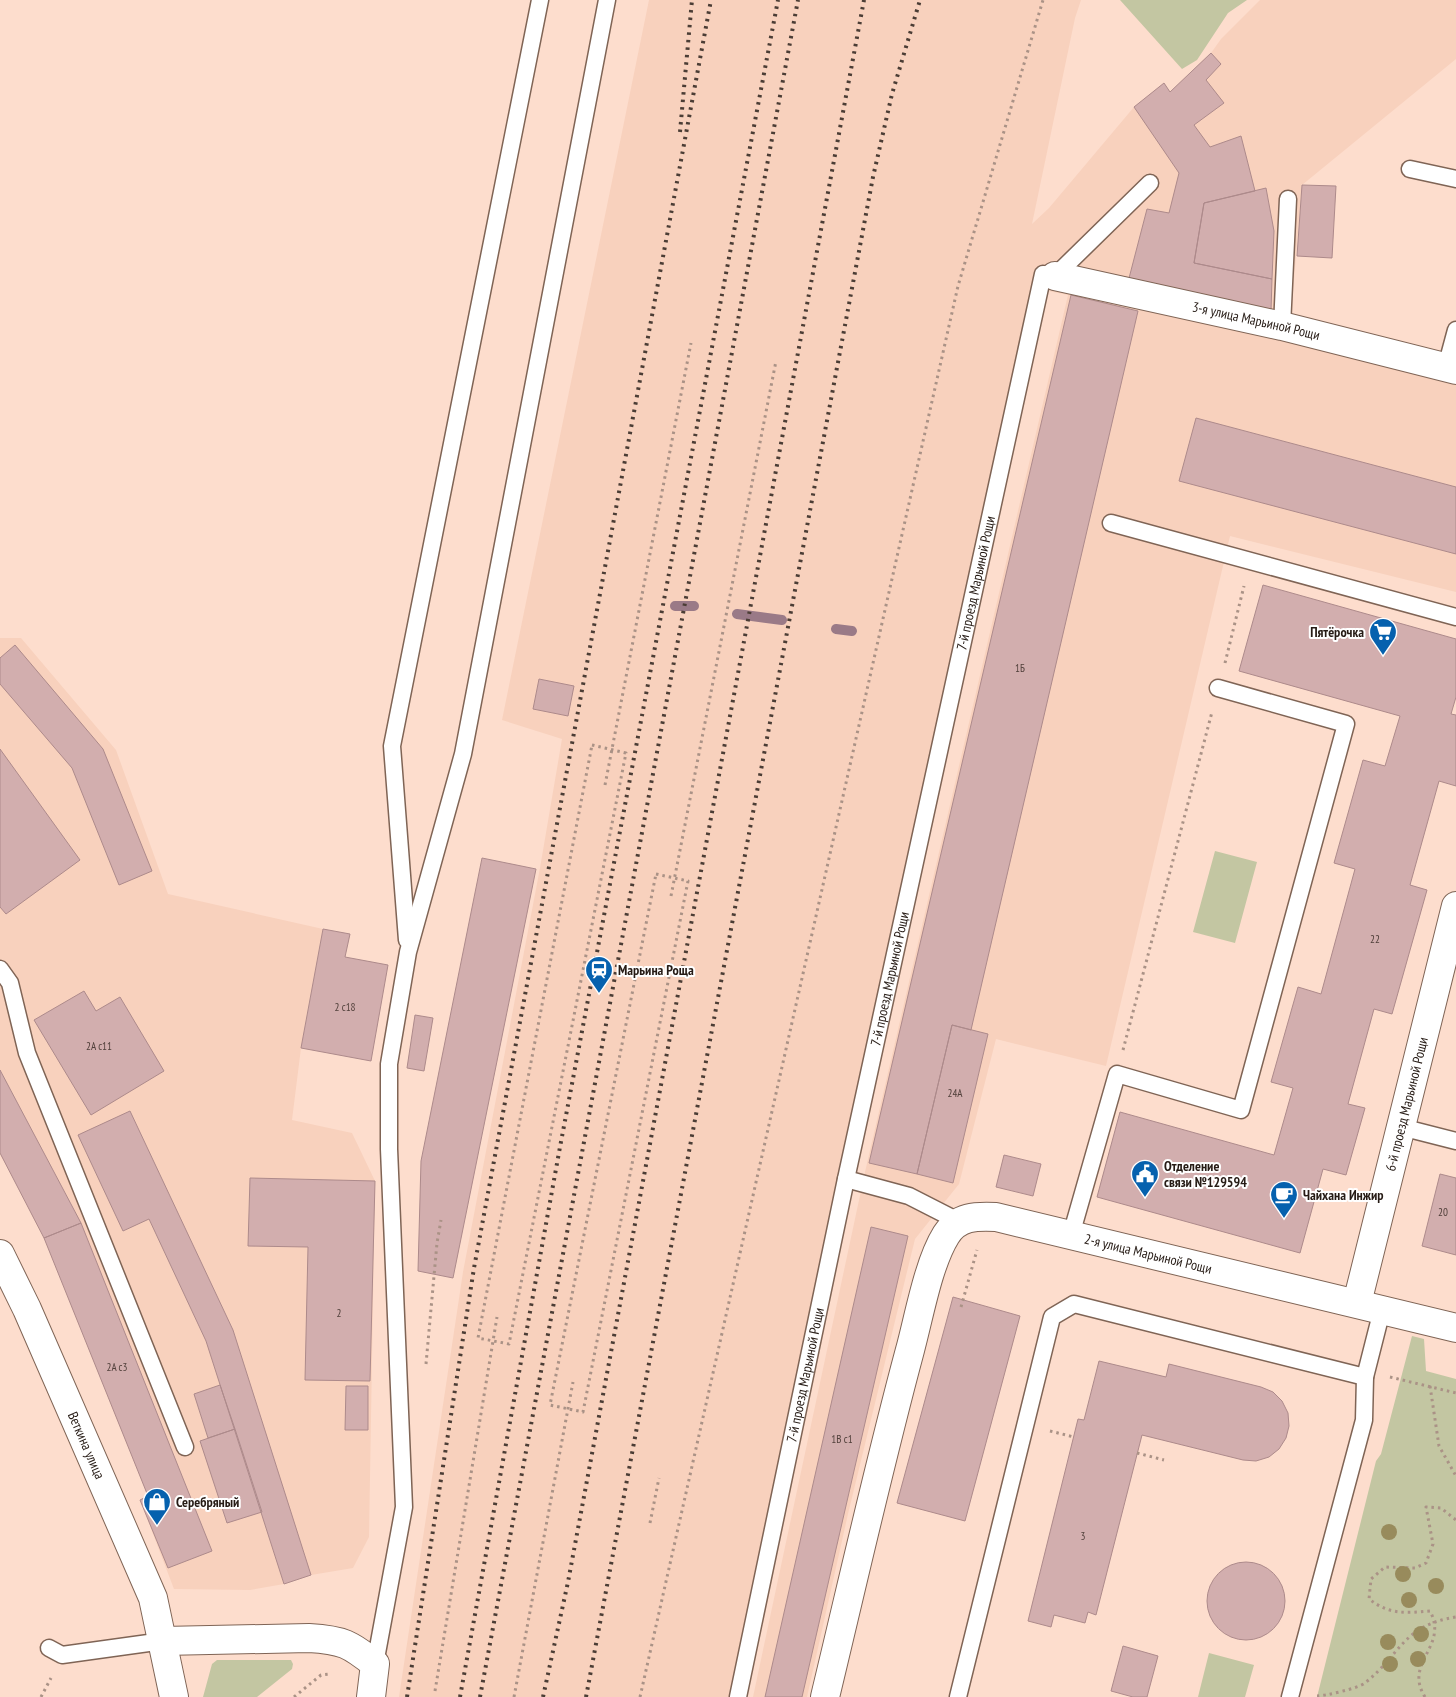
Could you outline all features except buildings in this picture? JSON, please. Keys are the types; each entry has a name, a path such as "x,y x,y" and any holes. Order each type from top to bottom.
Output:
{"street":[{"name":"3-я улица Марьиной Рощи","path":"1055,276 1282,326 1451,369"},
{"name":"6-й проезд Марьиной Рощи","path":"1370,1306 1401,1127 1456,906"},
{"name":"2-я улица Марьиной Рощи","path":"958,1221 978,1216 996,1217 1456,1328"},
{"path":"826,1697 894,1411 935,1259 946,1235 958,1221"},
{"name":"Веткина улица","path":"0,1254 153,1598 164,1641 174,1697"},
{"path":"164,1641 205,1639 331,1639 350,1644 375,1664 371,1697"}],"lane":[{"path":"408,952 392,746 540,0"},
{"path":"375,1664 404,1507 389,1149 389,1064 408,952 463,754 607,0"},
{"path":"1410,169 1456,179"},
{"path":"1055,276 1150,184"},
{"path":"1282,326 1288,199"},
{"name":"7-й проезд Марьиной Рощи","path":"738,1697 846,1179 1043,274 1055,276"},
{"path":"1451,369 1456,330"},
{"path":"1111,523 1456,617"},
{"path":"1071,1236 1117,1074 1241,1110 1346,724 1218,688"},
{"path":"0,969 10,983 27,1053 185,1447"},
{"path":"1401,1127 1456,1141"},
{"path":"846,1179 909,1196 958,1221"},
{"path":"958,1697 1052,1317 1074,1304 1365,1377"},
{"path":"1290,1697 1364,1420 1370,1306"},
{"path":"49,1648 62,1655 164,1641"}],"path":[{"path":"640,1697 958,286 1043,0"},
{"path":"605,785 691,343"},
{"path":"671,896 776,361"},
{"path":"1117,1074 1251,560"},
{"path":"592,745 612,749 626,753 509,1344 478,1338 592,745"},
{"path":"656,874 675,878 688,881 583,1412 550,1405 656,874"},
{"path":"962,1307 979,1241"},
{"path":"435,1691 497,1317"},
{"path":"1389,1373 1389,1376 1456,1393"},
{"path":"514,1697 573,1382"},
{"path":"1430,1386 1439,1446 1456,1476"},
{"path":"1137,1453 1164,1460"},
{"path":"650,1523 659,1478"},
{"path":"1425,1697 1418,1686 1420,1669 1436,1633 1430,1611 1396,1613 1379,1607 1369,1599 1371,1578 1386,1567 1415,1568 1426,1563 1433,1544 1426,1507 1441,1508 1456,1520"},
{"path":"1310,1695 1319,1696 1364,1685 1413,1633 1434,1620 1456,1617"},
{"path":"294,1697 321,1676 337,1673"}],"shaded area":[{"path":"649,0 1081,0 1075,18 1032,224 1049,208 1134,107 1164,83 1170,92 1211,53 1221,39 1260,0 1456,0 1456,59 1302,185 1291,316 1456,383 1456,592 1230,536 1106,1066 996,1039 959,1184 915,1239 848,1514 807,1697 753,1697 865,1172 1068,295 1033,288 730,1697 399,1697 463,1272 540,868 562,739 502,720"},
{"path":"0,638 21,638 116,750 168,894 323,929 301,1048 292,1120 352,1133 375,1181 369,1537 353,1568 311,1575 284,1584 250,1590 174,1589 140,1500 148,1496 44,1238 0,1153"}],"green space":[{"path":"1120,0 1247,0 1228,13 1197,60 1182,69"},
{"path":"1215,851 1257,862 1235,943 1193,932"},
{"path":"1412,1336 1424,1339 1426,1371 1456,1379 1456,1697 1317,1697 1376,1461 1381,1454"},
{"path":"1209,1653 1254,1665 1245,1697 1198,1697"},
{"path":"217,1660 291,1660 293,1664 292,1669 257,1697 203,1697 212,1664"}],"waterway":[{"path":"675,606 694,606"},
{"path":"737,614 782,620"},
{"path":"836,629 852,631"}],"railway":[{"path":"680,132 692,0"},
{"path":"407,1697 474,1268 711,0"},
{"path":"460,1697 560,1147 778,0"},
{"path":"480,1697 798,0"},
{"path":"543,1697 568,1582 864,0"},
{"path":"586,1697 873,177 892,94 920,0"}],"place":[{"name":"Пятёрочка","path":"1383,656"},
{"name":"Марьина Роща","path":"599,994"},
{"name":"Отделение связи №129594","path":"1145,1198"},
{"name":"Чайхана Инжир","path":"1284,1219"},
{"name":"Серебряный","path":"157,1526"}]}
